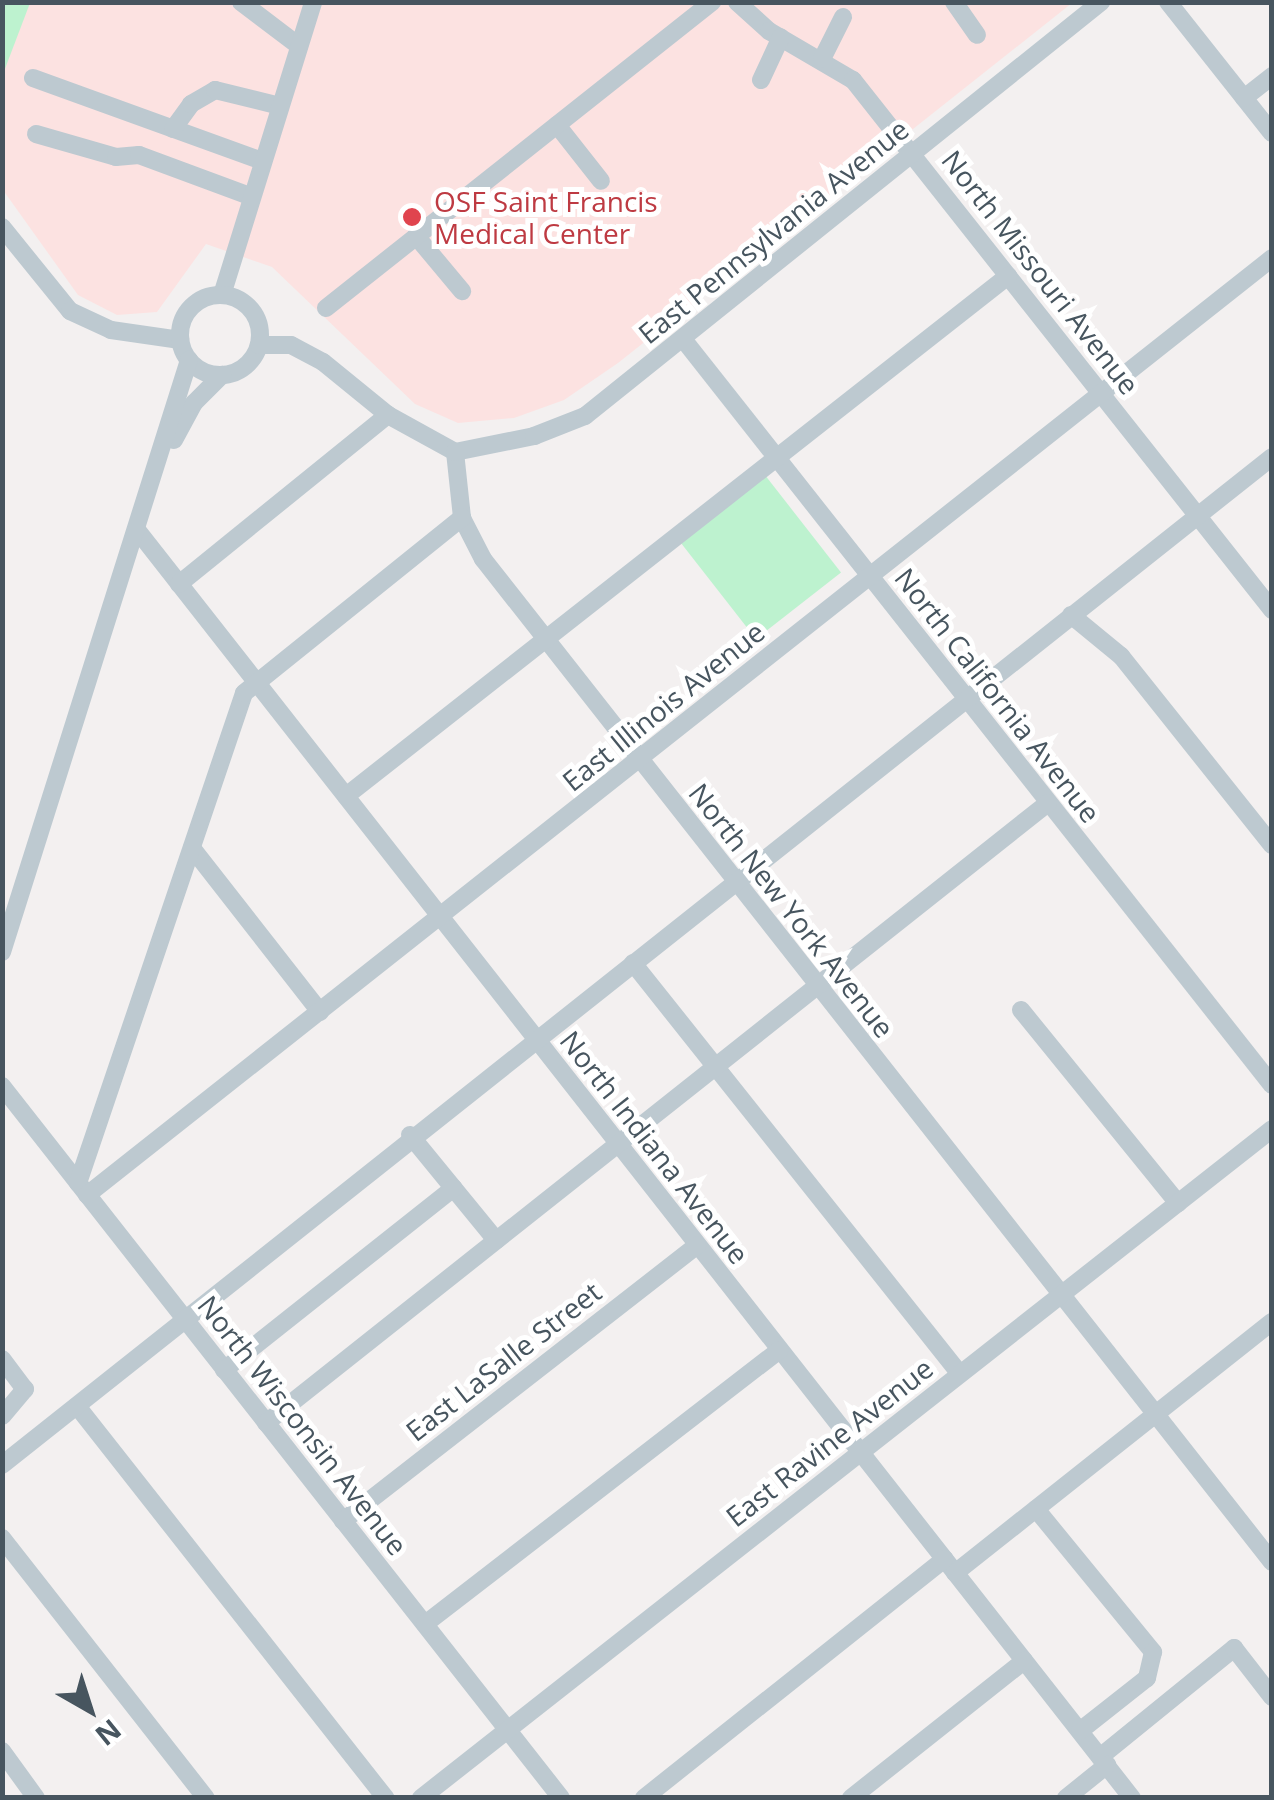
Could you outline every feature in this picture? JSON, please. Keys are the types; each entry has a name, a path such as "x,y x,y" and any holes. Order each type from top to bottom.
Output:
{"street":[{"path":"241,2 299,46"},
{"path":"222,295 313,2"},
{"path":"326,308 712,2"},
{"name":"North Missouri Avenue","path":"736,2 781,37 853,80 1272,610"},
{"path":"954,2 978,34"},
{"name":"East Pennsylvania Avenue","path":"455,452 534,436 585,416 1101,2"},
{"path":"1168,2 1272,133"},
{"path":"822,59 843,17"},
{"path":"761,80 781,37"},
{"path":"1244,98 1272,76"},
{"path":"33,78 262,160"},
{"path":"172,128 191,104 215,90 280,106"},
{"path":"557,124 602,181"},
{"path":"36,134 116,158 139,155 250,196"},
{"path":"2,227 70,311 112,330 180,340"},
{"path":"416,236 462,292"},
{"name":"East Illinois Avenue","path":"83,1188 320,1012 1272,258"},
{"path":"346,796 1008,276"},
{"path":"2,952 189,360 180,340 190,308 222,295 253,311 259,345 245,366 222,374 194,403 154,476"},
{"name":"North California Avenue","path":"682,339 1272,1085"},
{"path":"259,345 291,345 323,362 388,414 455,452"},
{"path":"189,360 222,374"},
{"path":"179,584 388,414"},
{"name":"North New York Avenue","path":"455,452 462,518 483,558 1272,1562"},
{"path":"2,1464 410,1135 1272,456"},
{"path":"83,1188 244,693 255,680 462,518"},
{"name":"North Indiana Avenue","path":"137,530 1132,1798"},
{"path":"1071,615 1122,656 1272,845"},
{"path":"266,1422 1048,802"},
{"path":"192,848 320,1012"},
{"path":"632,963 960,1374"},
{"path":"1021,1010 1178,1203"},
{"name":"North Wisconsin Avenue","path":"2,1086 561,1798"},
{"path":"2,1102 48,1144"},
{"name":"East Ravine Avenue","path":"421,1798 1272,1129"},
{"path":"410,1135 496,1240"},
{"path":"224,1370 454,1188"},
{"name":"East LaSalle Street","path":"344,1521 697,1245"},
{"path":"644,1798 949,1566 1036,1509 1272,1322"},
{"path":"424,1624 779,1350"},
{"path":"2,1359 25,1389 2,1416"},
{"path":"77,1406 386,1798"},
{"path":"1036,1509 1152,1652 1147,1678 1080,1731"},
{"path":"2,1538 206,1798"},
{"path":"1066,1798 1234,1648 1272,1697"},
{"path":"852,1798 1024,1660"},
{"path":"2,1752 36,1798"}],"shaded area":[{"name":"OSF Saint Francis Medical Center","path":"2,3 1072,3 618,363 564,400 514,418 458,423 415,404 272,267 206,244 157,312 117,315 78,295 3,190"}],"green space":[{"path":"2,3 30,3 3,74"},
{"path":"761,470 841,572 756,639 676,536"}],"place":[{"name":"OSF Saint Francis Medical Center","path":"412,217"}]}
